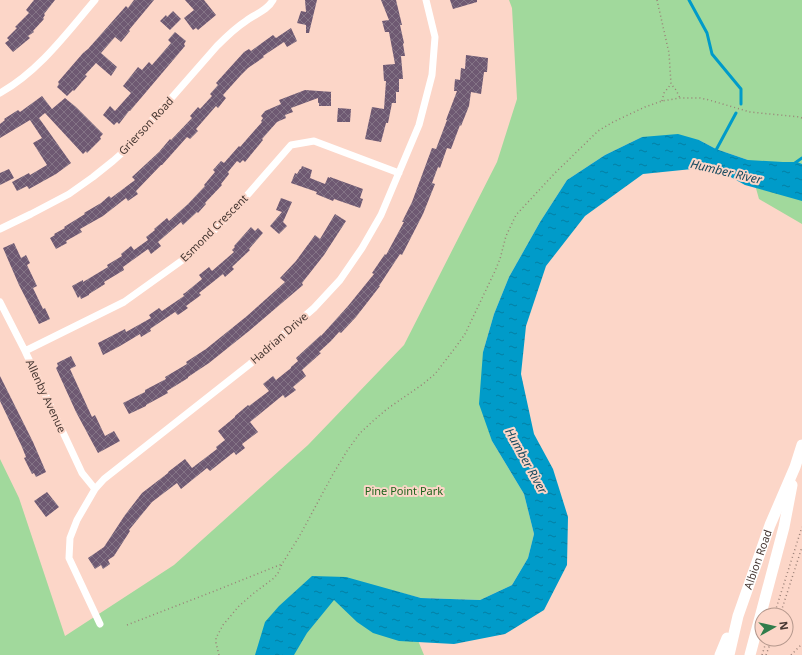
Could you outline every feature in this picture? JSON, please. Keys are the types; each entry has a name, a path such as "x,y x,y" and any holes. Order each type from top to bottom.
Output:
{"main road":[{"name":"Albion Road","path":"729,655 738,616 770,525 795,467 802,445"},
{"name":"Albion Road","path":"750,655 784,527 795,467"},
{"path":"720,655 738,616"}],"street":[{"path":"0,93 22,78 46,57 95,0"},
{"name":"Grierson Road","path":"0,229 69,194 93,178 131,145 227,35 266,9 273,0"},
{"name":"Hadrian Drive","path":"100,624 69,558 70,538 77,520 95,489 104,479 250,364 314,308 340,280 362,248 381,215 419,125 432,75 435,37 426,0"},
{"name":"Esmond Crescent","path":"25,351 124,302 184,260 229,216 291,146 314,141 399,173"},
{"name":"Allenby Avenue","path":"0,302 25,351 82,473 95,489"}],"path":[{"path":"657,0 669,54 671,84 680,98"},
{"path":"662,101 664,94 671,84"},
{"path":"220,655 216,638 222,625 239,606 274,578 278,573 347,451 360,433 387,409 435,374 465,334 496,271 506,236 516,215 554,174 598,132 627,115 662,101 680,98 700,98 750,112 802,118"},
{"path":"777,607 802,527"},
{"path":"783,607 802,547"},
{"path":"127,625 282,564"},
{"path":"791,655 802,644"}],"green space":[{"name":"Pine Point Park","path":"509,0 802,0 802,224 759,199 748,160 716,149 699,140 642,137 605,155 567,180 540,222 509,277 494,314 483,352 492,441 524,494 534,534 528,558 512,585 480,600 421,598 398,592 424,655 0,655 0,459 19,498 65,636 174,565 308,445 404,345 497,162 517,99 512,8"}],"water":[{"name":"Humber River","path":"678,134 699,140 716,149 748,160 797,162 802,164 802,201 745,185 720,171 702,168 643,174 585,216 546,266 526,326 521,374 534,434 553,469 568,517 567,565 544,610 505,634 454,644 399,641 373,633 357,622 334,600 307,633 294,655 255,655 265,622 279,606 312,576 346,577 421,598 480,600 512,585 528,558 534,534 524,494 492,441 479,404 483,352 494,314 509,277 540,222 567,180 605,155 642,137"}],"building":[{"path":"34,0 55,0 44,14 44,19 33,31 34,32 28,36 30,38 13,52 5,43 9,40 7,38 17,28 15,27 29,13 26,10"},
{"path":"134,0 154,0 121,42 115,37 101,53 117,67 111,76 96,63 85,75 87,76 74,91 73,90 67,96 57,87 59,84 58,82 126,6 128,8"},
{"path":"185,0 204,0 216,15 198,30 196,28 193,30 184,18 194,10"},
{"path":"305,0 317,0 309,33 306,33 306,25 297,23 301,11 306,12"},
{"path":"381,0 396,0 402,25 400,25 405,56 401,56 403,79 399,79 399,92 396,92 396,103 392,103 388,123 386,123 381,142 365,139 372,107 384,109 386,81 384,81 383,65 395,64 389,32 385,32 382,21 389,20"},
{"path":"450,0 477,0 477,2 453,9"},
{"path":"173,11 181,19 170,30 160,21"},
{"path":"291,28 297,41 287,47 284,42 248,68 223,95 226,98 218,108 216,106 196,129 198,131 190,139 187,137 136,191 138,194 128,201 126,198 103,216 80,229 82,232 66,241 67,243 56,249 50,238 85,214 84,213 101,203 109,196 111,198 135,180 132,177 192,118 190,116 198,107 200,109 212,96 210,94 218,85 216,83 244,52 249,49 251,51 273,35 276,38"},
{"path":"175,32 186,41 184,44 185,46 119,124 117,122 114,125 103,115 110,106 115,111 131,93 123,86 138,67 142,70 149,62 152,65 171,43 168,40"},
{"path":"466,55 488,58 487,72 484,72 481,94 471,92 469,106 451,149 447,148 440,168 438,167 432,183 435,184 423,214 402,255 400,254 380,286 356,317 341,333 339,332 319,352 321,353 302,370 306,376 293,387 296,390 285,398 283,395 250,422 258,432 242,444 245,448 236,455 234,452 210,471 207,468 181,489 177,483 152,502 129,530 130,531 114,556 108,560 110,564 103,569 101,565 95,569 88,558 104,547 125,515 142,493 185,459 192,468 217,449 216,447 225,440 218,431 248,405 249,406 269,391 263,384 273,376 276,380 291,368 298,361 296,358 321,336 374,274 372,273 385,254 386,255 404,222 402,222 412,202 432,148 436,149 457,91 454,91 455,79 460,80 461,68 465,69"},
{"path":"305,90 333,92 331,92 331,106 319,106 318,98 291,108 293,112 285,115 286,118 277,122 245,162 243,160 240,163 237,161 228,172 229,174 221,184 222,185 198,213 197,212 183,225 181,222 158,242 161,246 151,254 148,249 123,267 124,270 104,282 105,284 89,295 81,299 80,296 78,298 72,286 83,280 83,282 108,267 107,265 122,256 121,254 131,246 134,250 148,240 146,237 155,230 154,229 167,218 169,221 205,186 204,185 215,172 213,170 221,161 224,163 262,122 261,121 263,118 261,116 265,111 281,104 279,100"},
{"path":"42,96 52,109 65,98 103,134 100,137 101,139 87,153 86,151 83,154 45,113 39,118 71,163 56,174 29,189 27,186 17,191 12,182 29,173 30,175 47,165 33,143 42,138 30,120 0,138 0,124 5,120 4,119 18,110 20,112"},
{"path":"338,108 351,109 350,122 337,122"},
{"path":"302,166 312,170 310,178 325,184 328,177 330,177 363,189 360,198 363,199 360,208 334,199 333,201 316,194 317,192 291,183 295,173 297,174"},
{"path":"9,169 14,178 0,185 0,173"},
{"path":"281,198 292,202 283,222 287,226 279,234 270,226 282,212 276,210"},
{"path":"335,214 346,221 324,255 302,283 303,285 209,363 167,391 168,393 129,414 123,403 145,392 145,390 166,379 165,377 187,364 186,362 206,349 247,316 285,282 280,278 296,261 315,235 320,239"},
{"path":"251,227 255,231 258,228 263,233 249,249 250,250 232,267 234,269 225,277 223,274 199,293 201,295 186,306 188,308 178,315 175,312 141,337 140,334 103,355 98,343 125,329 126,332 151,318 149,315 159,308 162,311 184,296 183,294 202,279 199,275 209,267 212,271 234,252 232,250 235,247 234,246"},
{"path":"14,243 21,258 26,255 30,263 27,265 37,286 33,288 43,309 45,308 50,319 39,324 19,285 3,248"},
{"path":"71,356 76,366 70,369 92,417 95,415 105,436 114,431 120,441 98,453 76,412 56,368 58,366 57,363"},
{"path":"0,376 33,442 46,472 36,477 34,473 32,474 24,458 26,457 22,447 0,401"},
{"path":"47,492 59,507 46,517 34,501"}],"waterway":[{"path":"689,0 707,33 712,54 741,89 741,104"},
{"path":"715,152 736,113"},
{"path":"795,163 802,158"}]}
